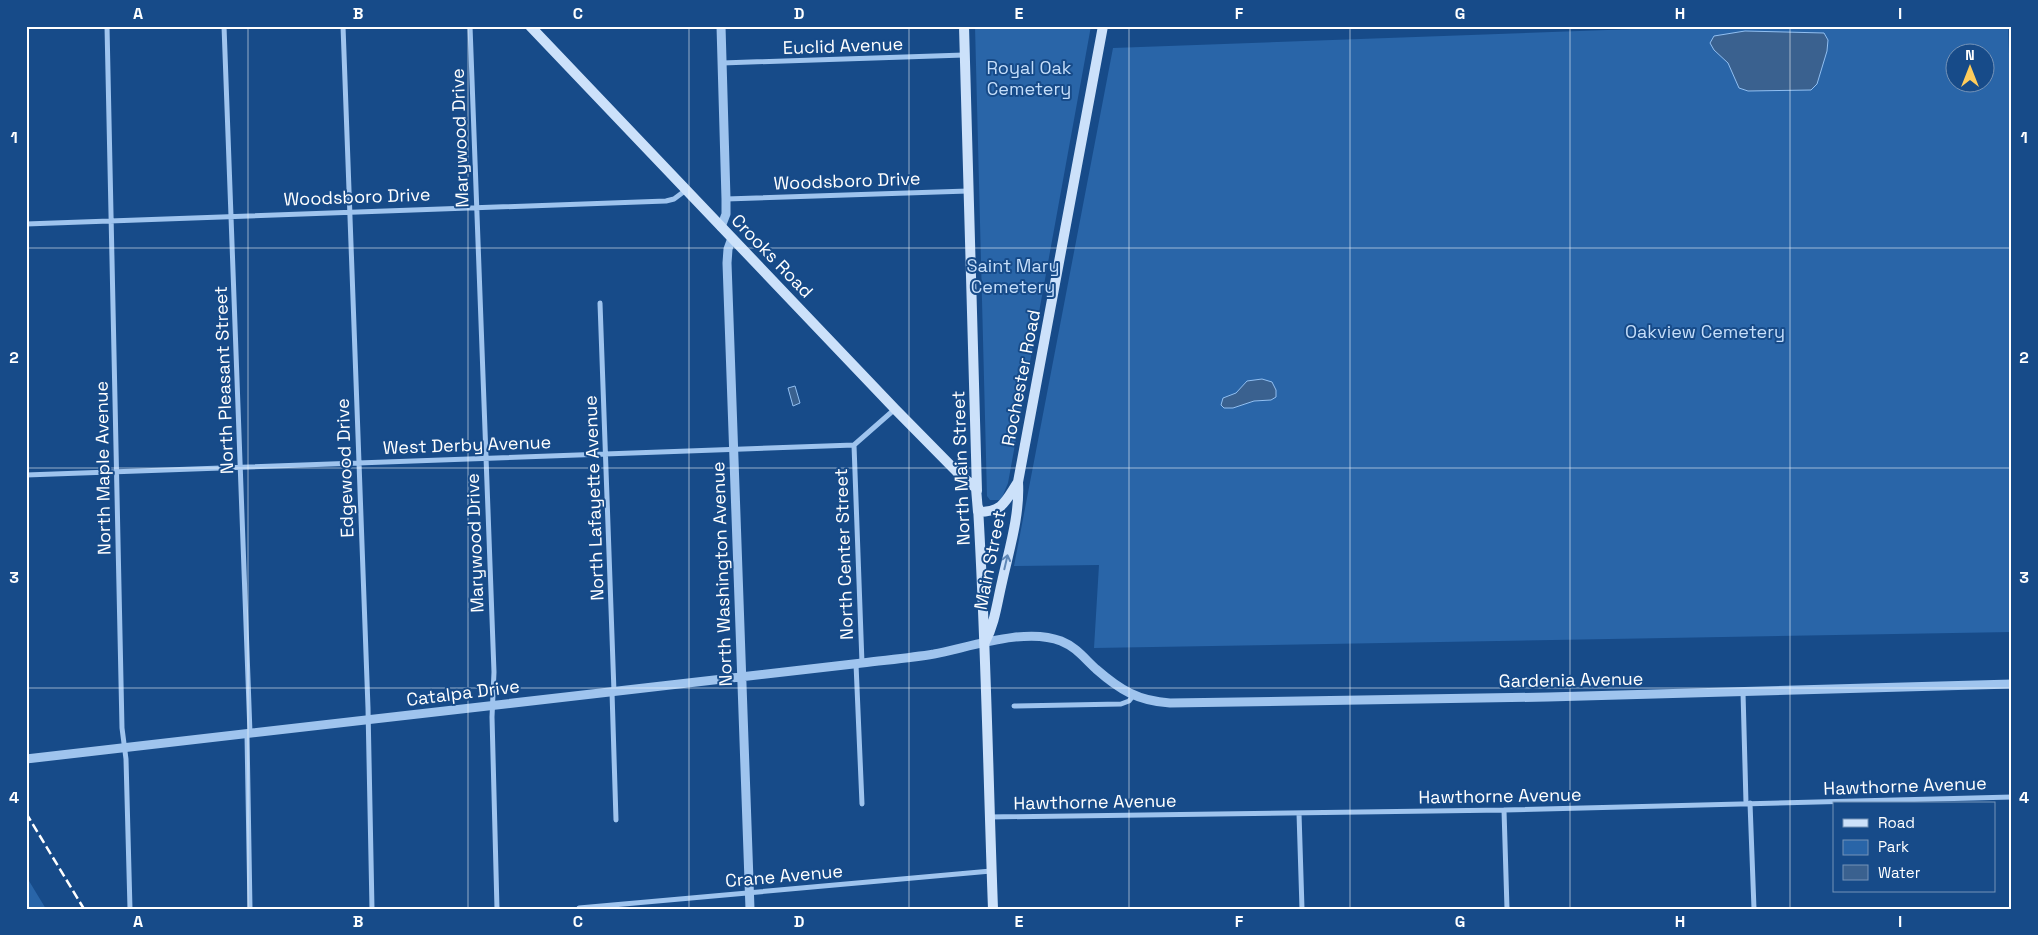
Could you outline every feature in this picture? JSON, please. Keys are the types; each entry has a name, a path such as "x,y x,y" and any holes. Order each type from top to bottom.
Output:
{"main road":[{"name":"Crooks Road","path":"530,26 895,409 961,476 976,488"},
{"name":"North Main Street","path":"964,26 976,488"},
{"name":"Rochester Road","path":"978,512 994,511 1004,506 1018,482 1103,26"},
{"name":"Main Street","path":"984,643 994,624 1019,495 1018,482"},
{"path":"976,488 978,512"},
{"name":"North Main Street","path":"978,512 994,909"}],"street":[{"name":"North Maple Avenue","path":"107,26 116,472 130,909"},
{"name":"North Pleasant Street","path":"224,26 241,468 248,734 250,909"},
{"name":"Edgewood Drive","path":"343,26 368,720 372,909"},
{"name":"Marywood Drive","path":"470,26 494,672 492,717 497,909"},
{"path":"721,26 726,199 726,214 721,227"},
{"name":"Euclid Avenue","path":"722,63 965,55"},
{"name":"Woodsboro Drive","path":"26,224 476,206 666,201 674,199 686,189"},
{"name":"Woodsboro Drive","path":"726,199 968,191"},
{"name":"North Washington Avenue","path":"732,238 728,250 727,263 750,909"},
{"name":"North Lafayette Avenue","path":"600,303 616,820"},
{"path":"854,445 895,409"},
{"name":"West Derby Avenue","path":"26,476 854,445"},
{"name":"North Center Street","path":"854,445 862,804"},
{"name":"Gardenia Avenue","path":"903,658 1002,638 1046,638 1060,641 1080,652 1095,668 1133,696 1156,702 1170,703 1548,697 2012,684"},
{"name":"Catalpa Drive","path":"26,759 903,658"},
{"path":"1743,692 1754,909"},
{"path":"1014,706 1121,704 1129,701 1133,696"},
{"name":"Hawthorne Avenue","path":"989,817 1504,810 2012,797"},
{"path":"1504,810 1507,909"},
{"path":"1299,813 1302,909"},
{"name":"Crane Avenue","path":"579,908 992,871"}],"green space":[{"name":"Royal Oak Cemetery","path":"975,26 1091,26 1008,483 1001,500 990,500 987,496"},
{"name":"Oakview Cemetery","path":"1718,26 2008,26 2012,137 2012,632 1094,648 1099,565 1014,566 1113,48"},
{"path":"26,876 46,909 26,909"}],"water":[{"path":"1745,31 1824,33 1828,40 1827,51 1817,84 1811,90 1748,91 1739,88 1728,63 1714,50 1710,43 1714,36"},
{"path":"1262,379 1272,382 1276,390 1276,397 1271,400 1254,401 1233,408 1224,408 1221,405 1223,398 1236,393 1247,381"},
{"path":"795,386 800,403 793,406 788,388"}],"railway":[{"path":"26,813 84,909"}],"park label":[{"name":"Saint Mary Cemetery","path":"1013,276"}]}
